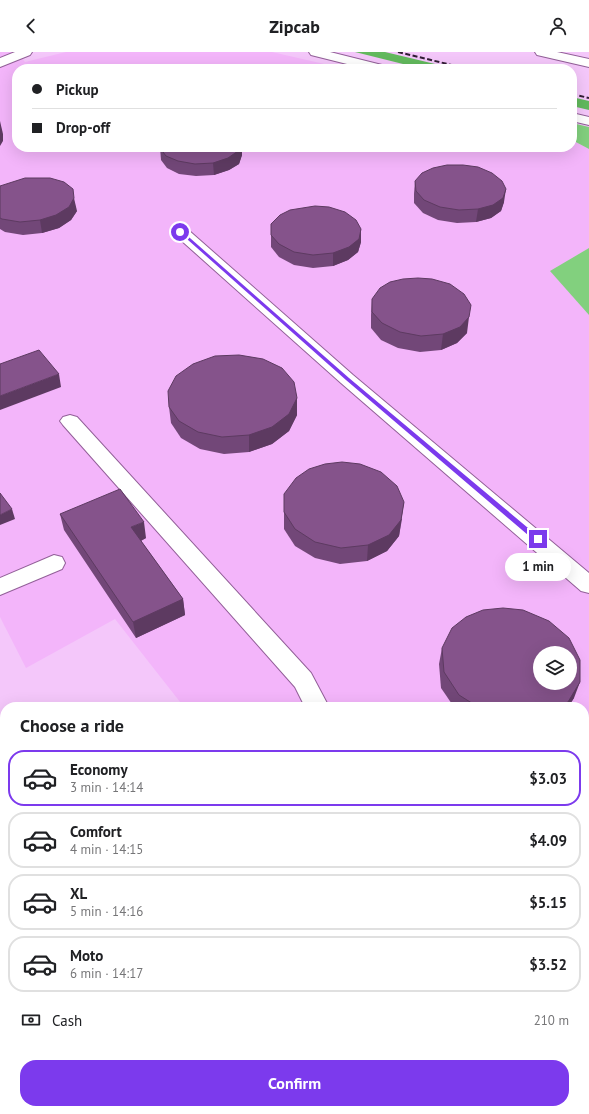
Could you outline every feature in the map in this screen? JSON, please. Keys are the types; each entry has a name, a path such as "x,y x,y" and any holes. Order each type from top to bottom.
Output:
{"main road":[{"path":"0,63 26,52"},
{"path":"315,52 362,64"},
{"path":"540,52 589,63"},
{"path":"577,118 589,121"},
{"path":"180,232 348,379 589,585"},
{"path":"70,421 303,680 314,702"},
{"path":"0,587 54,563"}],"shaded area":[{"path":"0,52 17,52 25,62 66,52 272,52 324,64 12,64 12,152 577,152 577,143 589,149 589,248 551,271 589,315 589,702 180,702 115,619 26,668 0,617"}],"green space":[{"path":"355,52 385,52 435,64 403,64"},
{"path":"577,98 589,101 589,110 577,107"},
{"path":"577,124 589,127 589,149 577,143"},
{"path":"589,248 589,315 550,271"}],"building":[{"path":"163,152 237,152 228,158 213,163 195,164 178,161 166,156"},
{"path":"447,165 478,167 492,173 502,181 506,189 503,198 493,205 478,209 459,210 440,207 424,200 416,191 415,181 422,173 433,168"},
{"path":"25,178 50,178 64,182 73,189 74,198 69,207 56,215 40,220 20,222 0,218 0,186"},
{"path":"315,206 329,207 345,212 356,220 361,229 359,239 349,247 333,253 313,255 294,252 279,244 271,235 271,224 280,215 290,210"},
{"path":"418,278 432,279 450,284 464,294 471,305 469,317 460,327 443,334 421,336 400,332 382,323 372,312 372,299 380,288 390,282"},
{"path":"39,350 59,374 0,396 0,364"},
{"path":"239,355 263,359 282,368 294,382 297,398 289,414 272,427 249,435 222,437 198,432 179,421 169,407 168,391 176,376 193,364 215,356"},
{"path":"342,462 360,464 381,472 397,486 404,502 401,520 389,535 368,545 341,548 315,542 295,529 284,512 284,494 296,478 309,469 325,464"},
{"path":"120,489 144,522 131,527 183,599 133,622 60,514"},
{"path":"0,493 12,509 0,515"},
{"path":"503,608 523,610 549,621 569,638 573,646 533,646 533,690 575,690 568,702 470,702 459,695 444,672 442,648 452,628 466,617 483,610"},
{"path":"577,654 580,660 580,682 577,687"}],"railway":[{"path":"398,52 447,64"},
{"path":"577,95 589,98"}],"route":[{"path":"180,232 348,379 538,539"}]}
